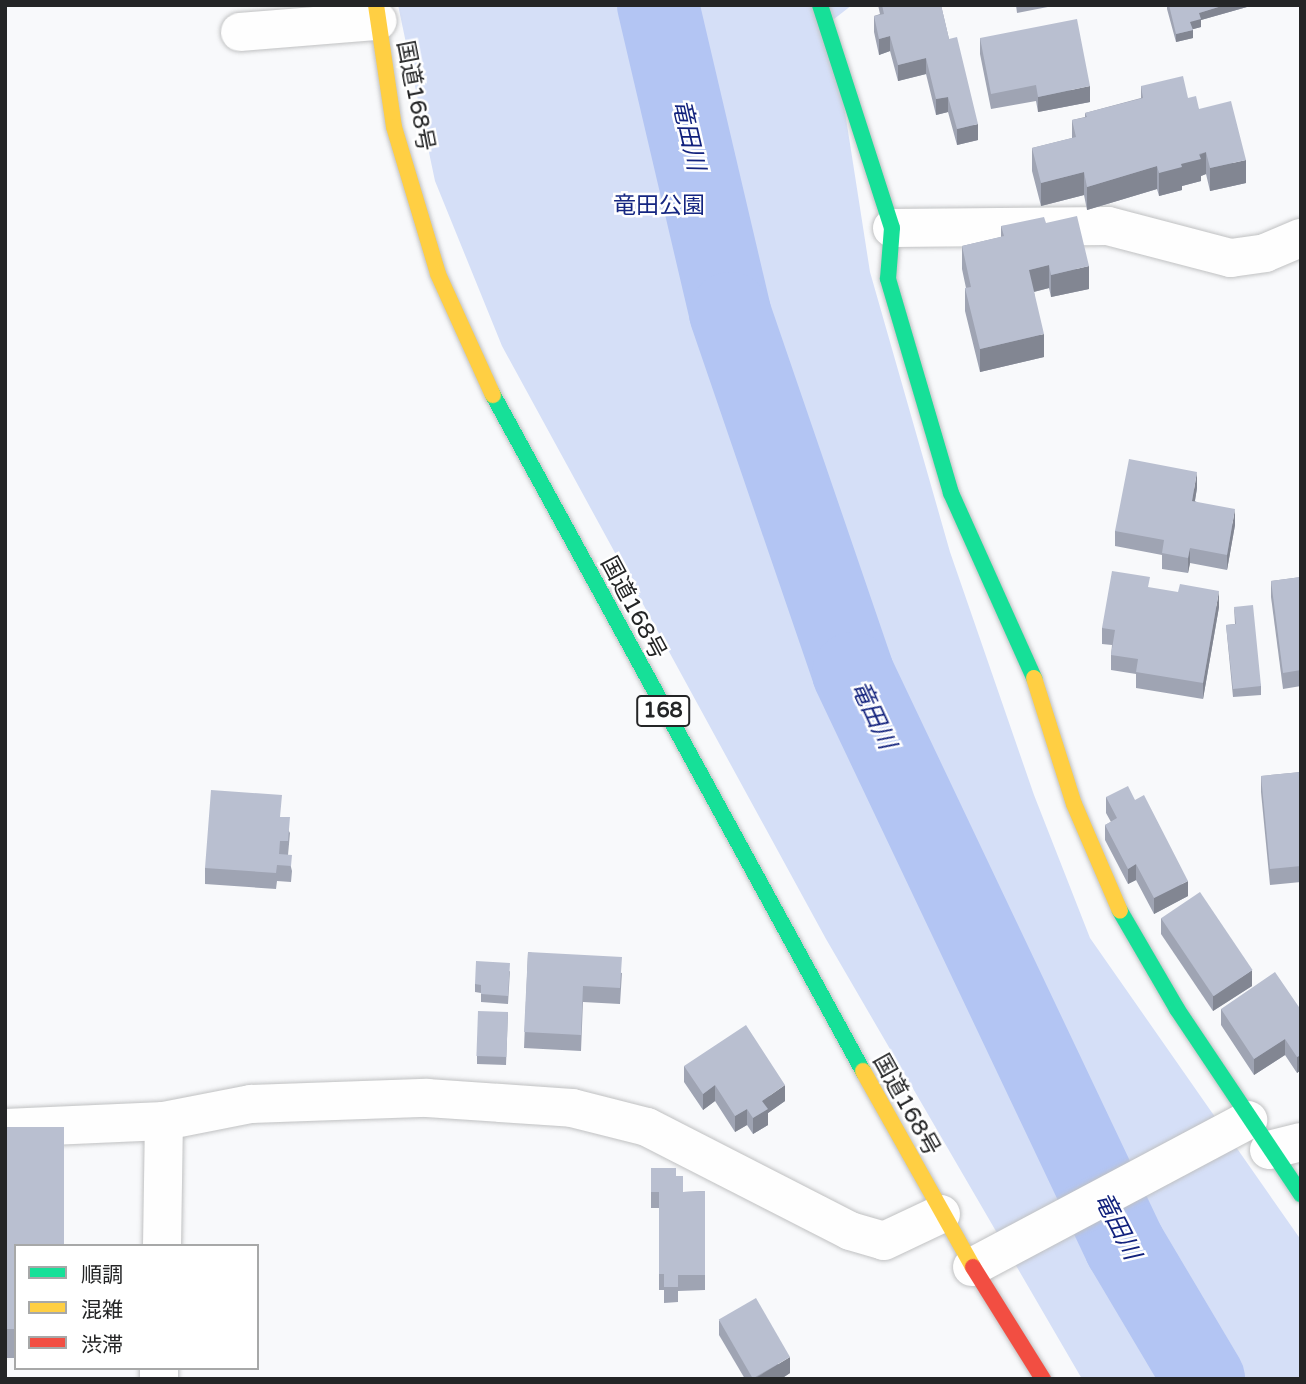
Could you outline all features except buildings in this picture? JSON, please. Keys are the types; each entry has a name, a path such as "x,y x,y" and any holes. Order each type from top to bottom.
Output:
{"main road":[{"path":"820,5 892,228 888,279 951,493 1044,701 1074,804 1111,896 1273,1137 1301,1194"},
{"name":"国道168号","path":"377,13 394,127 438,274 497,404 941,1214 982,1262 1043,1379"}],"street":[{"path":"240,32 377,13"},
{"path":"892,228 1108,226 1231,258 1265,253 1301,238"},
{"path":"5,1128 164,1121 251,1104 414,1098 572,1108 647,1127 850,1231 884,1241 941,1214"},
{"path":"162,1244 164,1121"},
{"path":"982,1262 1185,1151 1273,1137"}],"green space":[{"name":"竜田公園","path":"398,5 852,5 820,30 843,99 870,272 950,552 1034,795 1090,938 1301,1240 1301,1379 1082,1379 826,939 502,346 435,181"}],"waterway":[{"name":"竜田川","path":"658,5 730,313 853,673 1125,1246 1204,1379"}],"traffic: fast":[{"path":"820,5 892,228 888,279 951,493 1034,678"},
{"path":"493,395 863,1071"},
{"path":"1120,911 1177,1009 1301,1194"}],"traffic: slow":[{"path":"376,5 394,127 438,274 493,395"},
{"path":"1034,678 1074,804 1120,911"},
{"path":"863,1071 973,1267"}],"traffic: jam":[{"path":"973,1267 1043,1379"}]}
